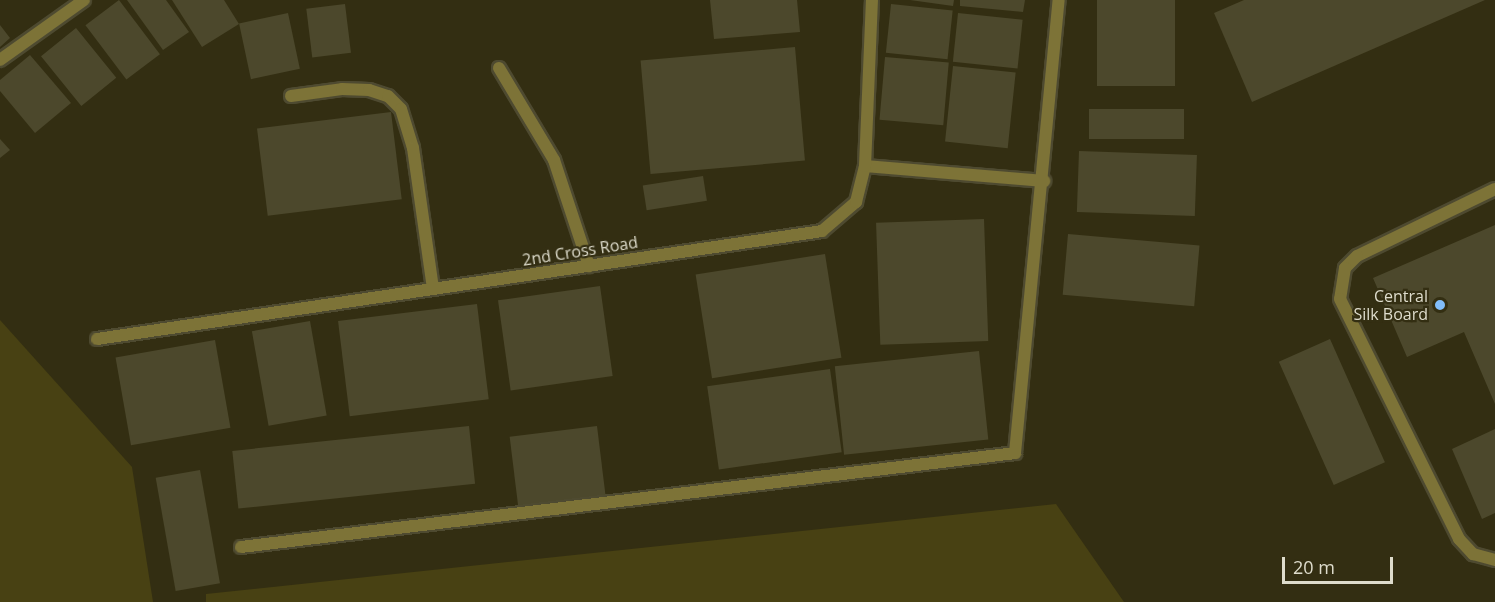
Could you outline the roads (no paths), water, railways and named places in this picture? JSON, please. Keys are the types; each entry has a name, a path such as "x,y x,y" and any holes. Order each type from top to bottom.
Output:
{"street":[{"path":"0,60 84,0"},
{"name":"2nd Cross Road","path":"97,339 822,231 856,202 865,166 873,0"},
{"path":"241,547 1015,453 1044,181 1059,0"},
{"path":"499,68 554,160 589,266"},
{"path":"291,96 342,89 369,90 388,96 401,109 413,148 433,289"},
{"path":"865,166 1044,181"},
{"path":"1495,189 1358,256 1345,268 1340,299 1459,539 1473,554 1495,560"}],"place":[{"name":"Central Silk Board","path":"1440,305"}]}
